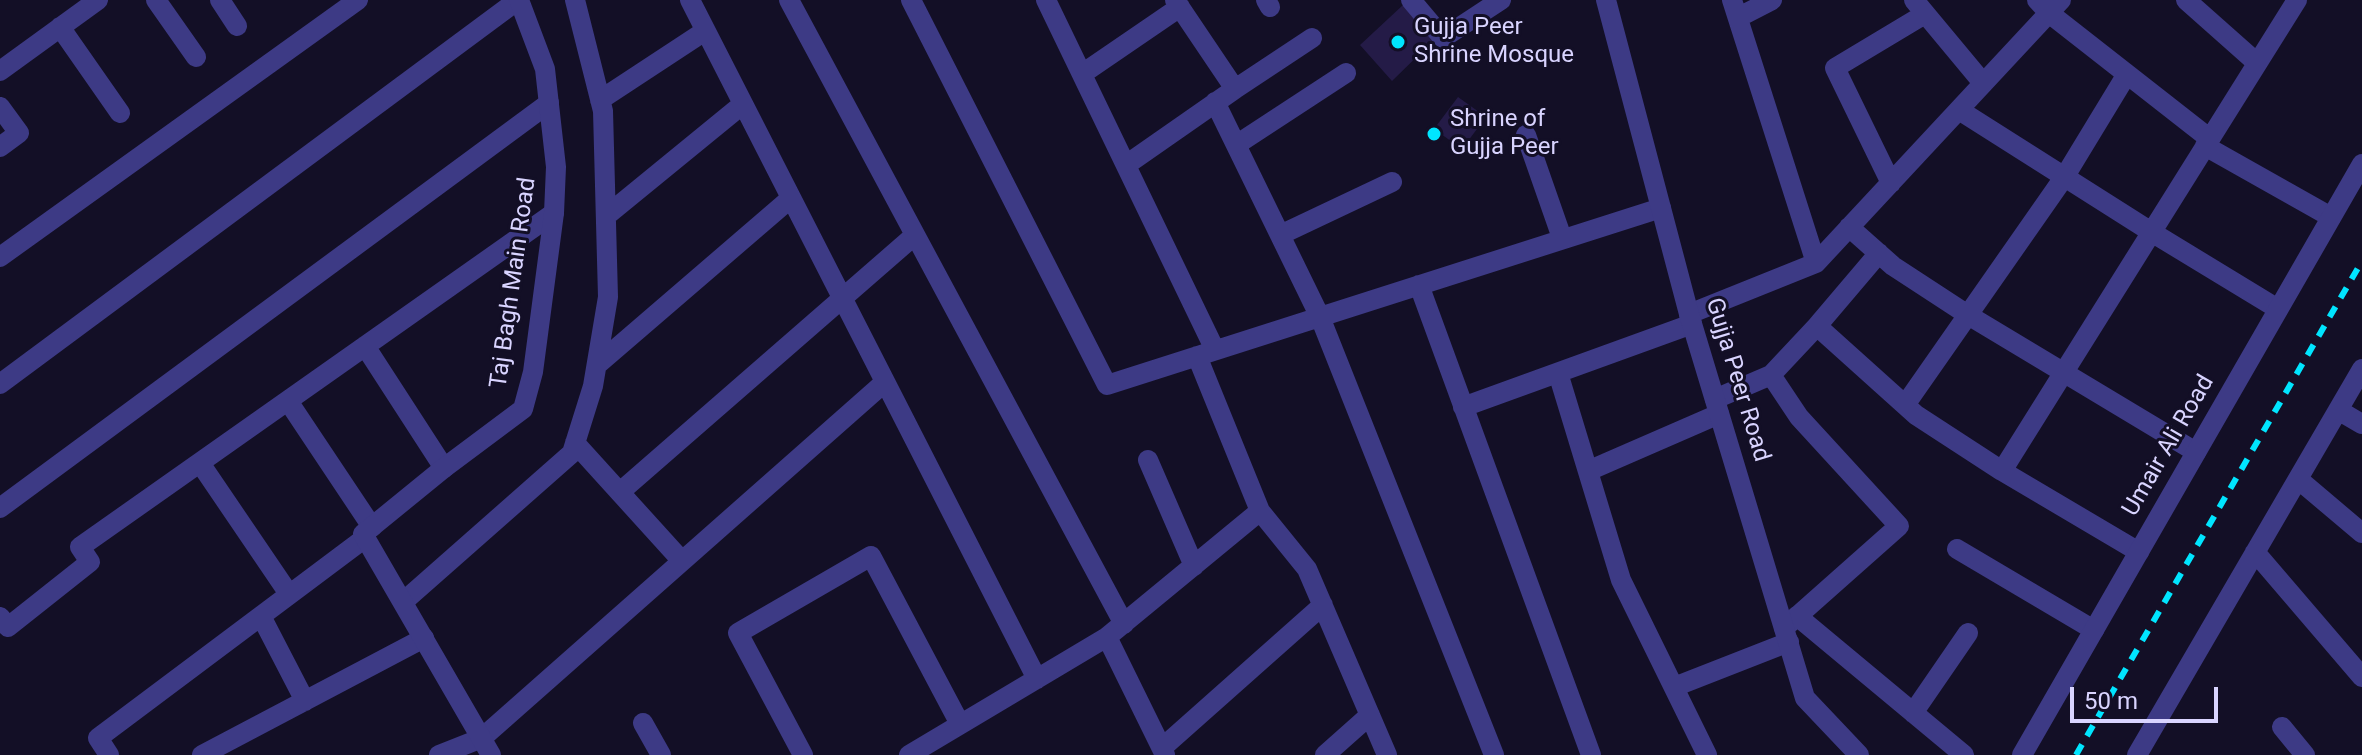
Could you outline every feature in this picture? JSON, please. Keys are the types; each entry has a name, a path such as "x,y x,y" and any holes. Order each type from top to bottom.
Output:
{"street":[{"path":"0,71 98,0"},
{"path":"156,0 196,57"},
{"path":"220,0 237,26"},
{"path":"0,257 358,0"},
{"path":"0,384 518,0"},
{"name":"Taj Bagh Main Road","path":"109,755 98,738 261,616 368,533 444,468 523,409 533,372 554,213 556,167 545,69 518,0"},
{"path":"403,602 572,453 593,386 608,297 603,111 575,0"},
{"path":"690,0 1037,679"},
{"path":"789,0 1124,624"},
{"path":"911,0 1107,385 1661,208"},
{"path":"1046,0 1126,165 1206,353 1260,511 1307,569 1387,755"},
{"path":"1411,0 1443,38 1501,0"},
{"name":"Gujja Peer Road","path":"1606,0 1690,319 1790,629 1805,698 1859,755"},
{"path":"1772,0 1736,8 1816,263"},
{"path":"2186,0 2257,63"},
{"path":"2002,471 2297,0"},
{"path":"1082,74 1178,4 1235,89"},
{"path":"1463,407 1558,373 1816,263 1959,110 2049,4 2208,143 2331,217"},
{"path":"1891,183 1835,68 1919,7 1983,83"},
{"path":"60,27 120,113"},
{"path":"600,100 705,31"},
{"path":"1126,165 1312,38"},
{"path":"1236,145 1346,73"},
{"path":"1905,405 2065,176 2127,74"},
{"path":"1215,102 1320,317 1494,755"},
{"path":"0,508 549,103"},
{"path":"606,216 743,104"},
{"path":"0,107 19,133 0,147"},
{"path":"1959,110 2278,309"},
{"path":"1526,135 1562,238"},
{"name":"Umair Ali Road","path":"2022,755 2362,164"},
{"path":"1280,235 1392,182"},
{"path":"597,365 791,198"},
{"path":"0,617 8,627 90,562 80,547 554,213"},
{"path":"1849,227 1893,266 1968,315 2196,452"},
{"path":"620,492 915,235"},
{"path":"1588,471 1771,375 1879,253"},
{"path":"1419,285 1591,755"},
{"path":"1817,326 1916,415 2002,471 2139,552"},
{"path":"365,346 444,468"},
{"path":"2137,755 2362,369"},
{"path":"1558,373 1621,580 1707,755"},
{"path":"1674,687 1790,629 1899,526 1799,417 1771,375"},
{"path":"439,755 486,746 682,561 885,382"},
{"path":"288,401 368,533 403,602 486,746"},
{"path":"2338,410 2362,424"},
{"path":"575,443 682,561"},
{"path":"1148,460 1194,566"},
{"path":"200,463 289,594"},
{"path":"2298,479 2362,533"},
{"path":"909,755 1107,637 1260,511"},
{"path":"1957,549 2094,630"},
{"path":"2255,552 2362,677"},
{"path":"803,755 738,633 871,556 960,724"},
{"path":"1107,637 1164,752 1323,605"},
{"path":"261,616 305,701"},
{"path":"1790,629 1913,713 1964,755"},
{"path":"1913,713 1968,633"},
{"path":"202,755 424,638"},
{"path":"1325,755 1370,715"},
{"path":"643,723 661,755"},
{"path":"2282,727 2305,755"}],"building":[{"name":"Gujja Peer Shrine Mosque","path":"1403,5 1435,39 1392,81 1360,45"},
{"path":"1458,97 1486,117 1462,149 1434,129"}],"railway":[{"path":"2076,755 2362,261"}],"place":[{"name":"Gujja Peer Shrine Mosque","path":"1398,42"},
{"name":"Shrine of Gujja Peer","path":"1434,134"}]}
